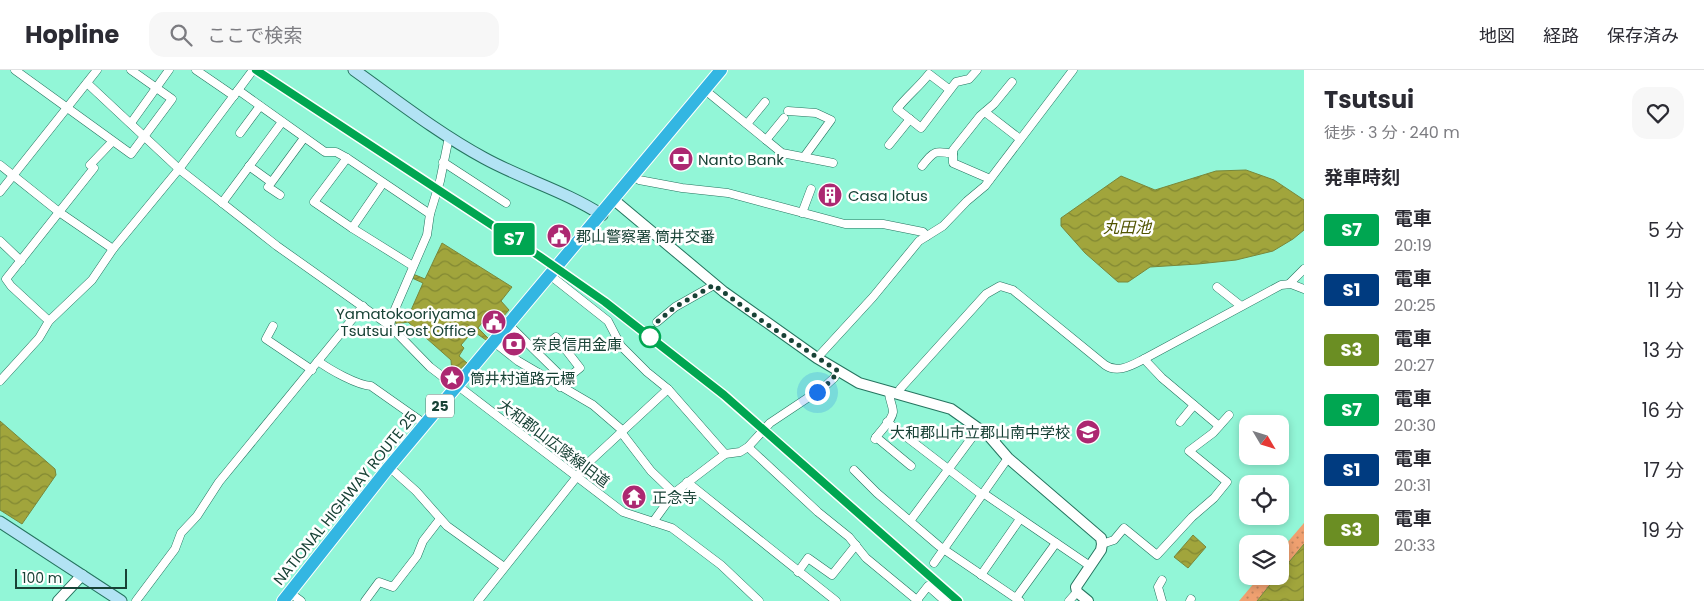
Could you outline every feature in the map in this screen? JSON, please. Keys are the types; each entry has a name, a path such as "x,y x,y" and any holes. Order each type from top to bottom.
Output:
{"highway":[{"name":"NATIONAL HIGHWAY ROUTE 25","path":"286,597 425,424 551,276 721,70"}],"main road":[{"path":"354,70 449,137 512,172 572,198 602,215"},
{"path":"0,522 121,601"}],"street":[{"path":"15,70 131,154 172,98 131,70"},
{"path":"0,192 97,70"},
{"path":"131,123 169,70"},
{"path":"196,70 260,106 325,152 336,152 347,158 430,214"},
{"path":"0,381 39,338 49,321 92,280 113,249 179,169 254,70"},
{"path":"950,90 929,74 918,89 907,96 897,109 922,128 956,82 969,79 977,70"},
{"path":"817,358 873,297 919,241 943,226 967,201 985,186 1070,73 1060,70"},
{"path":"990,179 953,162 953,150 980,116 994,104 1012,82"},
{"name":"大和郡山広陵線旧道","path":"87,83 179,169 277,246 390,326 430,367 456,387 462,389 623,512 672,528 721,565 759,601"},
{"path":"704,90 782,153 833,163"},
{"path":"747,124 765,102"},
{"path":"240,133 260,106"},
{"path":"985,112 1020,139"},
{"path":"766,140 786,114 816,113 832,120 804,157"},
{"path":"889,145 910,119"},
{"path":"222,203 282,122"},
{"path":"390,326 392,316 427,235 430,214 449,137"},
{"path":"280,195 268,186 304,138"},
{"path":"49,321 11,286 6,279 94,168 90,165 112,142"},
{"path":"922,166 932,154 938,151 953,154"},
{"path":"347,158 314,202 413,266"},
{"path":"444,162 506,203"},
{"path":"0,165 59,212 113,249"},
{"path":"249,166 271,182"},
{"path":"634,176 639,180 682,188 728,193 845,224 883,224 923,232 927,236"},
{"path":"352,228 383,182"},
{"path":"802,213 811,188"},
{"path":"614,200 714,285 817,358 859,383 945,406 994,440 1008,458 1101,538 1101,550 1076,587 1077,592 1088,601"},
{"path":"0,242 21,261"},
{"path":"1289,284 1304,269"},
{"path":"551,276 608,321 621,346 647,372 668,389 725,454"},
{"path":"911,466 876,438 893,412 889,400 893,393 900,389 986,294 1000,286 1013,290 1110,368 1121,369 1144,359 1281,285 1289,284 1304,288"},
{"path":"657,322 675,307 714,285"},
{"path":"1217,287 1241,306"},
{"path":"136,601 175,549 181,533 197,516 219,482 363,306"},
{"path":"509,325 538,352 562,383"},
{"path":"273,326 266,339 312,370"},
{"path":"538,352 556,337 580,368 562,383"},
{"path":"494,342 518,361 562,383 592,405 622,431 651,471 674,493"},
{"path":"1144,359 1162,378 1219,426"},
{"path":"318,361 347,378 366,386 371,386 425,424"},
{"path":"0,368 8,373"},
{"path":"654,522 674,493 687,482 725,454 740,452 748,447 770,423 824,387 834,378 838,371"},
{"path":"478,601 587,464 668,389"},
{"path":"1180,422 1194,405"},
{"path":"1102,544 1114,540 1124,528 1157,555 1192,517 1214,498 1227,482 1188,451 1219,426 1229,415"},
{"path":"888,422 948,470 1090,566"},
{"path":"910,521 979,428"},
{"path":"748,447 818,512 849,536 866,558 918,600 928,586 945,601"},
{"path":"934,563 1008,458"},
{"path":"389,468 416,491 440,520 504,567"},
{"path":"854,470 944,549 1018,600 1056,544"},
{"path":"687,482 836,601"},
{"path":"981,574 1020,519"},
{"path":"365,601 380,582 393,587 417,556 423,541 440,520"},
{"path":"798,572 808,558 832,575 856,545"},
{"path":"58,601 82,576"},
{"path":"1162,580 1158,587 1162,601"},
{"path":"1069,601 1077,592"},
{"path":"286,597 301,601"}],"shaded area":[{"path":"1304,523 1304,544 1289,562 1289,540"},
{"path":"1252,585 1270,585 1257,601 1239,601"}],"water":[{"name":"丸田池","path":"1246,170 1274,180 1304,200 1304,230 1273,251 1236,260 1150,267 1128,282 1118,282 1085,253 1061,226 1061,218 1121,176 1155,190 1216,171"},
{"path":"442,243 512,287 501,301 509,310 502,318 491,311 478,328 488,338 486,340 473,331 461,345 464,348 459,356 467,363 452,374 451,360 408,322 396,324 395,319 408,317 423,283 412,278 413,274 425,279"},
{"path":"0,421 55,469 56,475 22,524 0,510"},
{"path":"1193,535 1206,547 1188,568 1174,557"},
{"path":"1304,544 1304,601 1257,601 1270,585 1289,585 1289,562"}],"railway":[{"path":"256,70 539,256 605,302 724,395 958,601"}],"train":[{"name":"S7","path":"256,70 539,256 605,302 724,395 958,601"}],"place":[{"name":"Nanto Bank","path":"681,159"},
{"name":"Casa lotus","path":"830,195"},
{"name":"郡山警察署 筒井交番","path":"559,236"},
{"name":"Yamatokooriyama Tsutsui Post Office","path":"494,322"},
{"name":"奈良信用金庫","path":"514,344"},
{"name":"筒井村道路元標","path":"452,378"},
{"name":"大和郡山市立郡山南中学校","path":"1088,432"},
{"name":"正念寺","path":"634,497"}],"route":[{"path":"650,337 657,322 675,307 714,285 765,323 838,371 831,381 817,392"}]}
